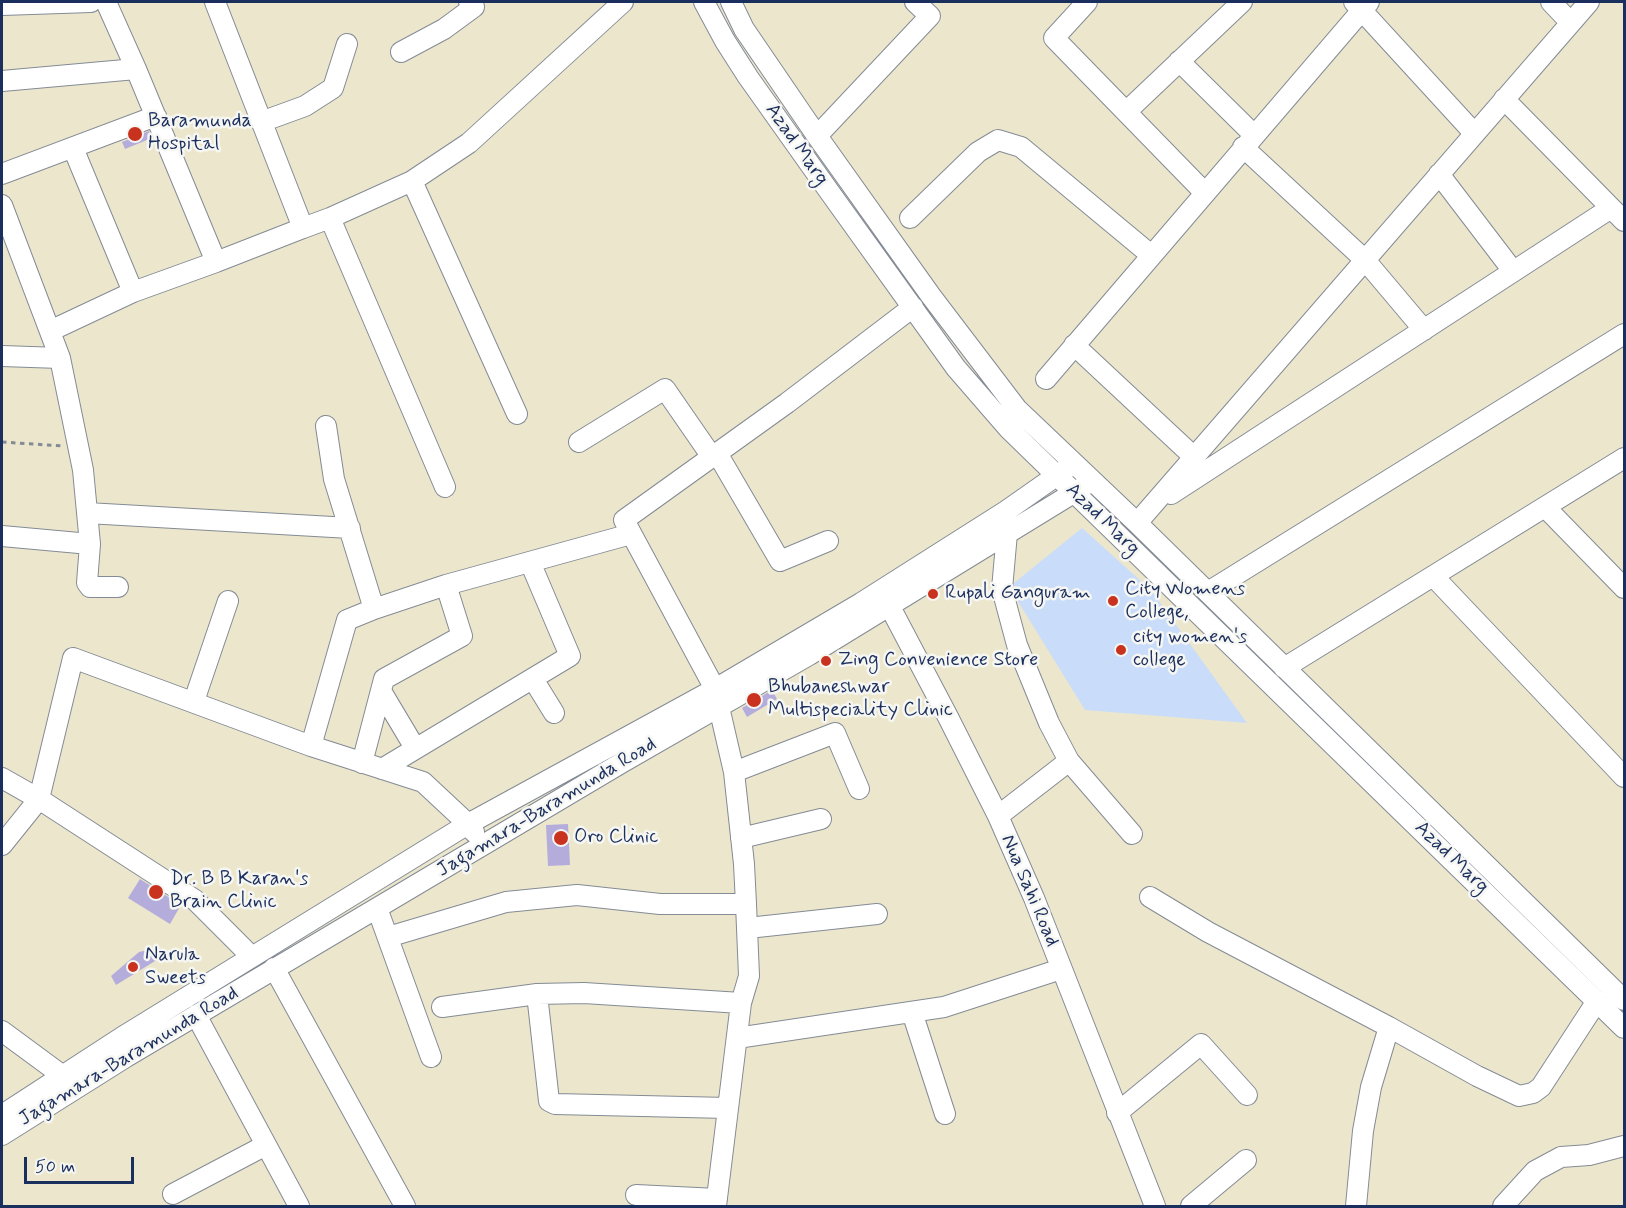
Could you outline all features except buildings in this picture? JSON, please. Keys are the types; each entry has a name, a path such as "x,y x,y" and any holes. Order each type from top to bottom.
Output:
{"street":[{"path":"2,5 91,2"},
{"path":"106,2 216,262"},
{"path":"215,2 303,228"},
{"path":"401,52 444,28 474,7 469,2"},
{"path":"50,331 133,292 330,218 412,181 469,143 623,2"},
{"name":"Azad Marg","path":"704,2 748,77 964,376 1008,428 1624,1028"},
{"name":"Azad Marg","path":"730,2 744,28 817,136 931,296 1017,409 1208,592 1624,1000"},
{"path":"817,136 930,16 915,2"},
{"path":"1087,2 1054,38 1205,193"},
{"path":"1126,112 1242,2"},
{"path":"1551,2 1570,22"},
{"path":"1137,523 1588,2"},
{"path":"1046,379 1362,4 1474,133"},
{"path":"261,122 305,106 333,88 347,44"},
{"path":"1179,61 1248,141 1365,260 1424,330"},
{"path":"2,81 136,69"},
{"path":"1150,507 1514,271 1618,214 1504,99"},
{"path":"2,174 156,116"},
{"path":"910,218 978,152 998,140 1021,147 1151,255"},
{"path":"73,148 133,292"},
{"path":"1439,174 1514,271"},
{"path":"412,181 517,414"},
{"path":"2,205 60,358 83,470 90,544 87,583 90,587 118,587"},
{"path":"330,218 445,487"},
{"path":"636,1195 717,1203 741,1003 749,976 748,928 734,772 717,698 624,520 913,307"},
{"path":"1208,592 1624,333"},
{"path":"1074,345 1194,457"},
{"path":"2,356 60,358"},
{"path":"579,442 666,389 714,455 780,561 828,541"},
{"path":"326,426 334,479 374,609"},
{"path":"1284,668 1624,458"},
{"name":"Jagamara-Baramunda Road","path":"2,1135 274,968 484,845 1006,512 1073,464"},
{"name":"Jagamara-Baramunda Road","path":"2,1114 127,1034 468,824 717,698 890,605 1092,481"},
{"path":"1545,507 1624,588"},
{"path":"87,513 350,528"},
{"path":"1007,533 1002,589 1017,645 1049,723 1069,761 1132,834"},
{"path":"311,746 347,620 446,585 631,534"},
{"path":"2,536 90,544"},
{"path":"382,769 570,656 530,562"},
{"path":"1433,576 1624,777"},
{"path":"362,763 384,679 462,636 446,585"},
{"path":"194,701 228,601"},
{"path":"890,605 998,816"},
{"path":"2,845 39,799 73,658 311,746 423,782 468,824 484,845"},
{"path":"533,679 554,713"},
{"path":"381,691 415,748"},
{"path":"734,772 835,733 860,789"},
{"name":"Nua Sahi Road","path":"1069,761 998,816 1034,898 1155,1206"},
{"path":"2,778 39,799 195,900 252,957"},
{"path":"741,838 821,819"},
{"path":"388,937 506,902 578,895 660,904 746,904"},
{"path":"1150,897 1208,933 1519,1096 1533,1093 1541,1087 1597,1001"},
{"path":"377,908 431,1057"},
{"path":"748,928 877,914"},
{"path":"274,968 405,1206"},
{"path":"737,1038 944,1007 1061,969"},
{"path":"442,1007 537,994 584,993 741,1003"},
{"path":"537,994 549,1101 555,1104 728,1107"},
{"path":"912,1012 945,1114"},
{"path":"196,1015 299,1206"},
{"path":"1356,1206 1363,1131 1371,1087 1389,1027"},
{"path":"2,1031 63,1076"},
{"path":"1117,1113 1201,1044 1247,1095"},
{"path":"172,1194 266,1145"},
{"path":"1503,1206 1535,1171 1561,1157 1589,1155 1624,1146"},
{"path":"1191,1206 1246,1160"}],"path":[{"path":"2,442 78,447"}],"shaded area":[{"name":"city women's college","path":"1082,528 1151,590 1247,723 1085,710 1009,587"}],"place":[{"name":"Baramunda Hospital","path":"135,134"},
{"name":"Rupali Ganguram","path":"933,594"},
{"name":"City Womens College,","path":"1113,601"},
{"name":"city women's college","path":"1121,650"},
{"name":"Zing Convenience Store","path":"826,661"},
{"name":"Bhubaneshwar Multispeciality Clinic","path":"754,700"},
{"name":"Oro Clinic","path":"561,838"},
{"name":"Dr. B B Karan's Brain Clinic","path":"156,892"},
{"name":"Narula Sweets","path":"133,967"}]}
